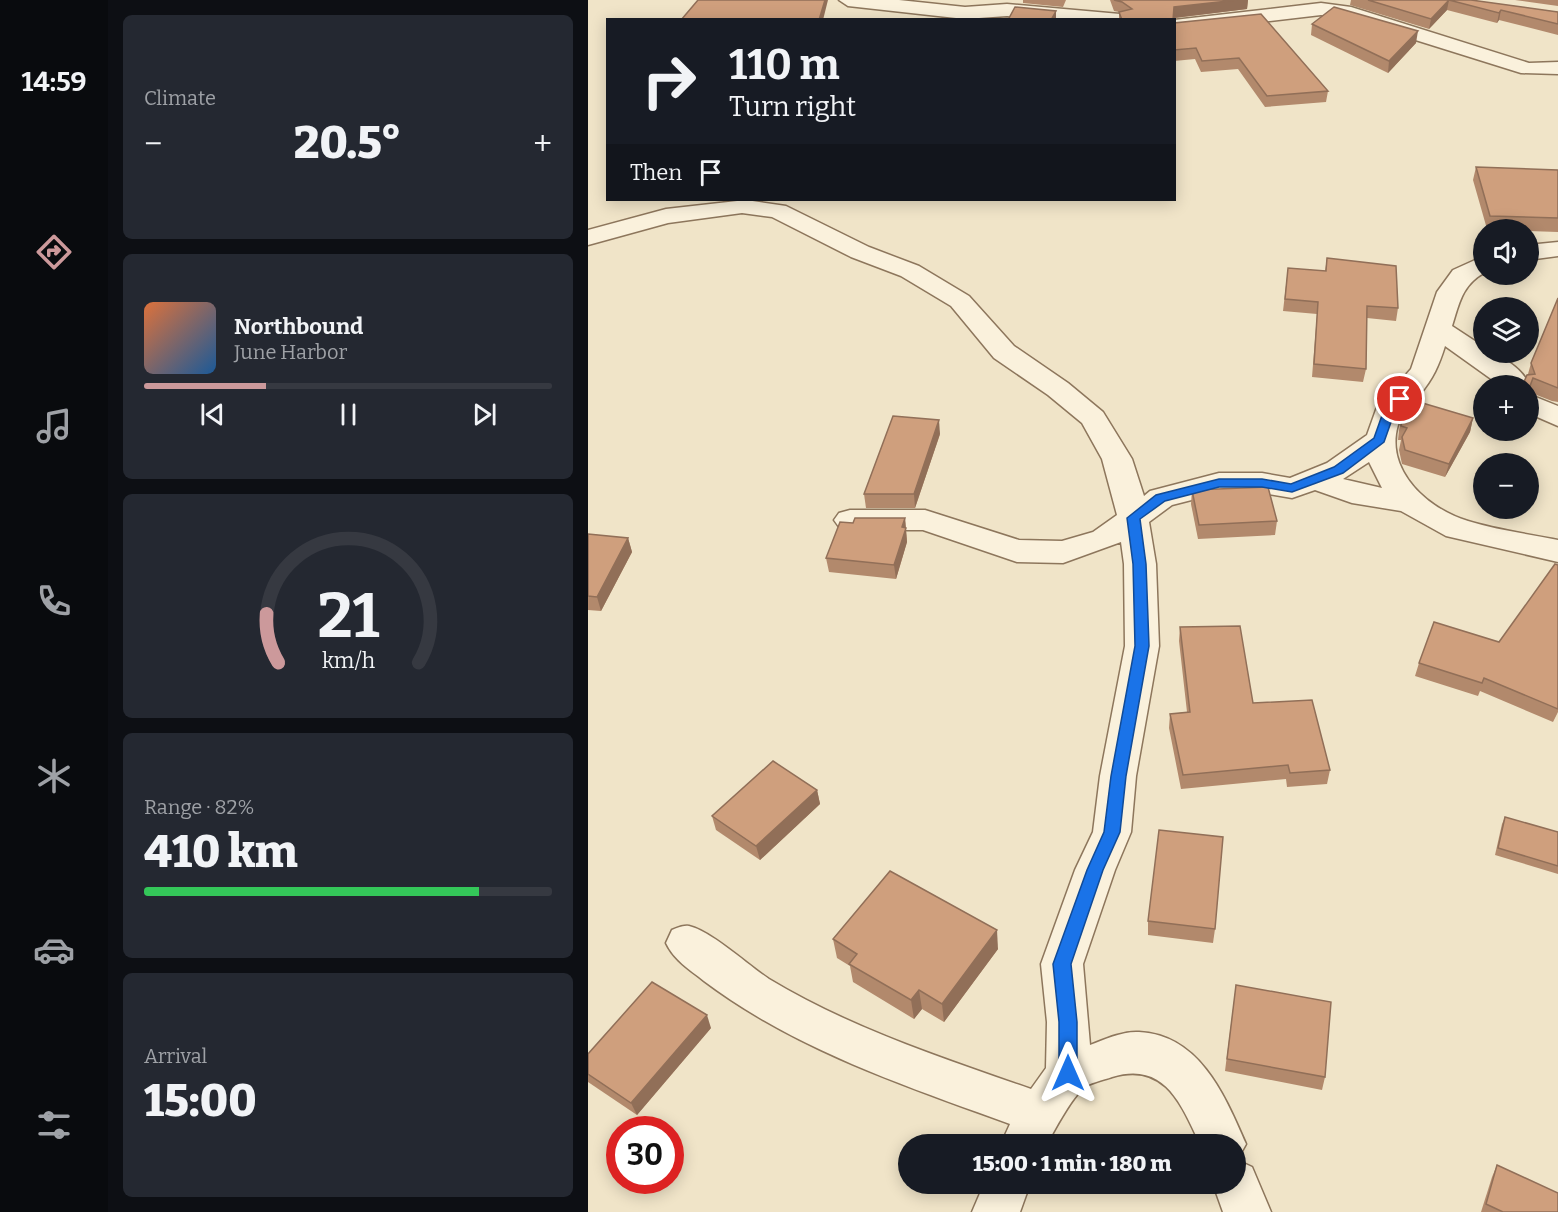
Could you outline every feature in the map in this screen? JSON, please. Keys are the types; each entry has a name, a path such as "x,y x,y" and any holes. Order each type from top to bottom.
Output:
{"street":[{"path":"839,18 842,8 849,0 965,14 1007,10 1097,18"},
{"path":"1176,26 1322,9 1344,11 1528,69 1558,68"},
{"path":"588,238 666,216 742,206 778,211 860,252 910,271 960,301 1004,352 1058,389 1093,418 1117,459 1133,518 1140,564 1142,646 1118,776 1112,832 1095,870 1062,964 1068,1022 1068,1073 1032,1129 953,1083 799,1020 734,979 686,943"},
{"path":"1539,252 1558,249"},
{"path":"1473,268 1462,274 1450,292 1424,370 1409,390 1391,407 1380,440 1381,458 1390,481 1409,502 1457,529 1558,551"},
{"path":"1438,329 1507,375"},
{"path":"1539,408 1558,417"},
{"path":"850,520 925,520 1017,551 1064,552 1104,538 1161,498 1219,483 1262,483 1292,488 1338,470 1380,440"},
{"path":"1315,479 1352,493 1409,502"},
{"path":"1068,1073 1140,1052 1165,1059 1194,1085 1218,1134"},
{"path":"996,1212 1003,1194"},
{"path":"1240,1194 1247,1212"}],"building":[{"path":"698,0 825,0 820,18 683,18"},
{"path":"1114,0 1237,0 1174,7 1173,18 1121,18 1119,12 1132,9"},
{"path":"1368,0 1449,0 1431,19"},
{"path":"1449,0 1471,0 1558,12 1558,24 1501,10 1499,13"},
{"path":"1015,7 1056,11 1052,18 1009,18"},
{"path":"1334,7 1418,31 1389,61 1312,24"},
{"path":"1261,14 1328,91 1267,96 1239,58 1202,61 1196,48 1176,50 1176,23"},
{"path":"1476,167 1558,170 1558,218 1490,216"},
{"path":"1327,258 1396,266 1398,308 1367,306 1366,369 1314,364 1318,302 1285,299 1288,268 1326,271"},
{"path":"1558,298 1558,388 1539,380 1539,375 1527,375 1535,374 1531,363 1539,363 1539,344"},
{"path":"1409,399 1473,418 1449,464 1405,450 1402,437 1407,428 1401,426 1402,416"},
{"path":"893,416 939,420 914,494 864,494"},
{"path":"1268,487 1277,521 1199,525 1192,490"},
{"path":"855,518 905,518 902,527 906,528 894,565 826,558 840,522 853,523"},
{"path":"588,534 628,538 597,597 588,596"},
{"path":"1555,564 1558,565 1558,709 1484,678 1482,683 1419,663 1434,622 1499,642"},
{"path":"1240,626 1253,703 1312,700 1330,770 1290,773 1288,765 1183,775 1170,714 1190,712 1180,627"},
{"path":"773,761 817,790 756,846 712,816"},
{"path":"1505,817 1558,832 1558,866 1498,848"},
{"path":"1159,830 1223,837 1215,929 1148,921"},
{"path":"890,871 997,930 942,1004 919,990 911,1000 849,964 857,954 833,939"},
{"path":"652,982 707,1015 631,1103 588,1074 588,1054"},
{"path":"1236,985 1331,1002 1325,1077 1227,1059"},
{"path":"1497,1165 1558,1193 1558,1212 1503,1212 1486,1204"}],"route":[{"path":"1068,1073 1068,1022 1062,964 1095,870 1112,832 1118,776 1130,722 1142,646 1140,564 1133,518 1161,498 1219,483 1262,483 1292,488 1338,470 1380,440 1391,407 1400,399"}]}
